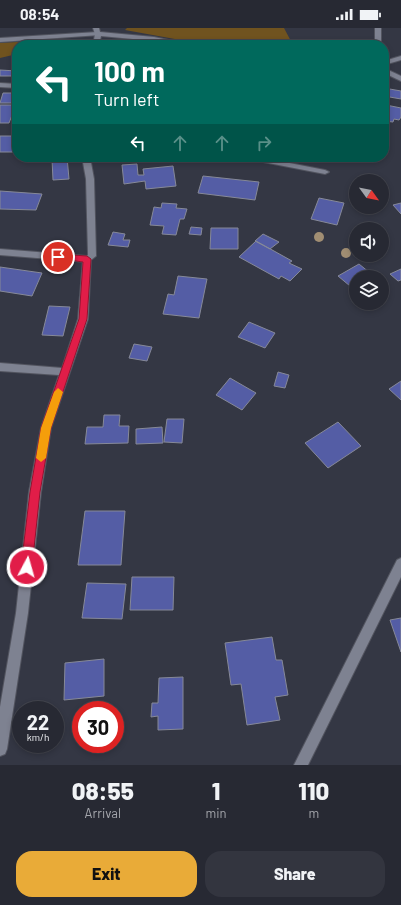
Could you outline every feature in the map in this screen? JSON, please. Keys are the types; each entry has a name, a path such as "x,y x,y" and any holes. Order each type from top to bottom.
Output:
{"street":[{"path":"377,40 378,28"},
{"path":"0,40 97,31 160,40"},
{"path":"389,62 401,58"},
{"path":"389,73 401,79"},
{"path":"0,85 12,86"},
{"path":"0,252 87,259 92,256 90,179 87,162"},
{"path":"274,162 325,172"},
{"path":"0,749 22,612 35,492 45,435 64,372 83,319 87,259"},
{"path":"0,368 64,372"},
{"path":"301,765 401,564"}],"shaded area":[{"path":"127,28 284,28 290,40 180,40 125,30"},
{"path":"12,42 12,55 0,58 0,43"}],"building":[{"path":"0,70 12,71 12,76 0,76"},
{"path":"389,89 401,91 401,99 389,97"},
{"path":"3,93 12,93 12,103 0,103"},
{"path":"0,105 12,105 12,115 9,123 0,123"},
{"path":"389,106 401,108 401,117 399,120 394,119 393,122 389,122"},
{"path":"0,136 12,136 12,152 0,152"},
{"path":"52,162 67,162 69,179 53,180"},
{"path":"137,164 138,175 144,175 143,169 173,166 176,186 146,189 145,181 124,184 122,165"},
{"path":"203,176 259,182 255,200 198,193"},
{"path":"0,191 42,194 36,210 0,209"},
{"path":"319,198 344,203 337,225 311,219"},
{"path":"162,203 177,204 176,208 187,209 184,219 180,219 176,235 162,234 164,226 150,225 154,207 161,208"},
{"path":"401,203 401,214 393,205"},
{"path":"191,227 202,228 201,235 189,234"},
{"path":"211,228 238,228 238,249 210,249"},
{"path":"113,232 125,234 123,240 130,240 128,247 108,245"},
{"path":"263,234 279,242 270,249 255,241"},
{"path":"256,241 292,261 289,263 302,269 290,281 281,276 279,279 239,257"},
{"path":"359,264 366,270 349,270 349,285 338,276"},
{"path":"0,267 42,273 32,296 0,291"},
{"path":"401,269 401,280 398,281 390,274"},
{"path":"178,276 207,279 199,318 163,314 168,294 174,295"},
{"path":"49,306 70,307 63,336 42,335"},
{"path":"249,322 275,333 265,348 238,337"},
{"path":"134,344 152,347 147,361 129,358"},
{"path":"278,372 289,375 285,388 274,386"},
{"path":"230,378 256,393 242,410 216,395"},
{"path":"401,381 401,400 389,389"},
{"path":"104,415 120,415 119,426 129,426 128,443 85,444 87,427 103,427"},
{"path":"167,419 184,419 182,443 164,442"},
{"path":"338,422 361,446 328,468 305,443"},
{"path":"162,427 163,443 136,444 136,429"},
{"path":"85,511 125,511 121,565 78,565"},
{"path":"132,577 174,577 173,610 130,610"},
{"path":"87,583 126,584 122,619 82,618"},
{"path":"401,618 401,652 390,620"},
{"path":"272,637 276,660 282,660 288,695 275,697 280,720 247,725 241,684 231,685 225,643"},
{"path":"104,659 104,696 64,700 65,663"},
{"path":"183,677 183,729 158,730 158,716 151,717 152,703 158,703 159,678"}],"slow traffic":[{"path":"41,458 46,428 58,392"}],"route":[{"path":"27,567 35,492 46,428 83,319 87,259 58,257"}]}
